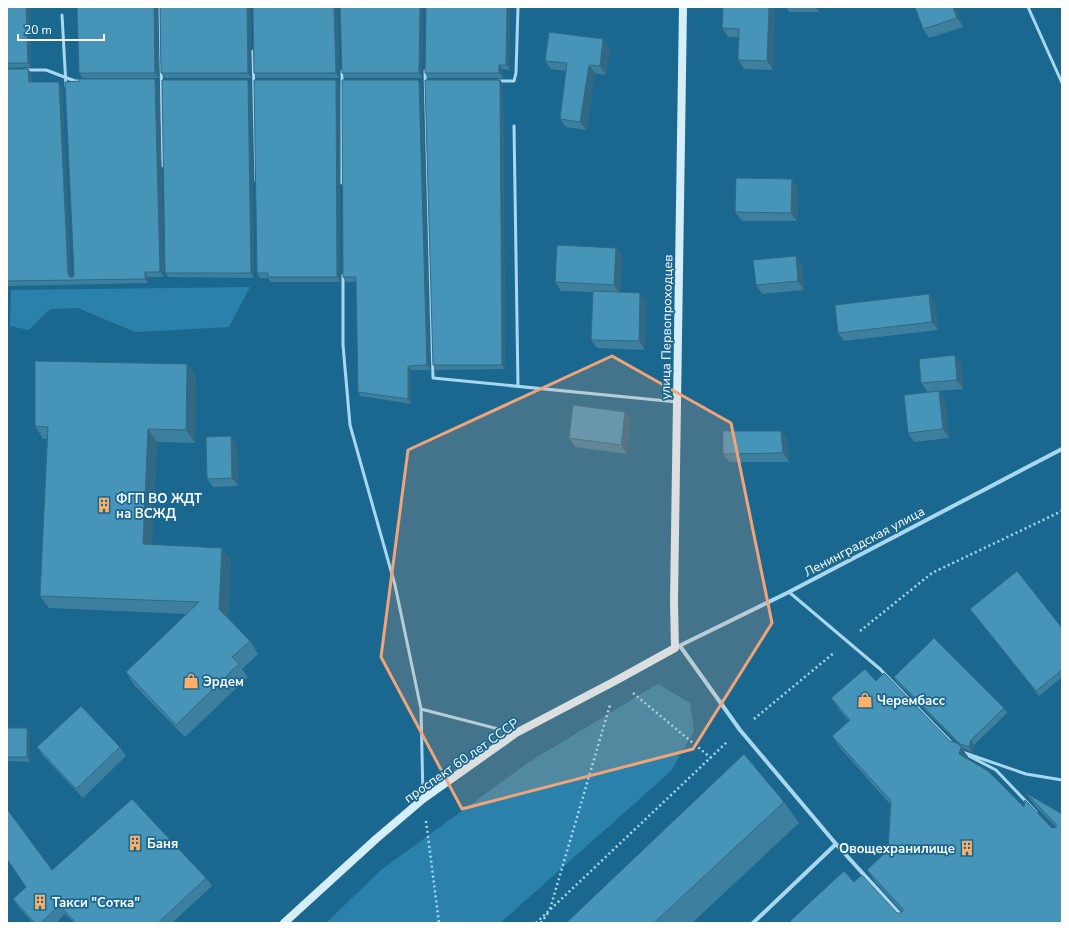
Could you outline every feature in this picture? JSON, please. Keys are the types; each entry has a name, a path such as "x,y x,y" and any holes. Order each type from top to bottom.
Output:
{"street":[{"name":"улица Первопроходцев","path":"677,647 674,601 683,7"},
{"name":"Ленинградская улица","path":"677,647 789,592 1062,449"},
{"name":"проспект 60 лет СССР","path":"284,923 376,839 423,799 516,734 677,647"},
{"path":"677,647 740,730 836,844 908,923"},
{"path":"753,923 836,844"}],"lane":[{"path":"160,7 163,167"},
{"path":"492,81 514,81 516,73 518,7"},
{"path":"1028,7 1062,83"},
{"path":"62,15 66,93"},
{"path":"253,44 256,183"},
{"path":"342,66 342,190"},
{"path":"425,66 433,378 677,402"},
{"path":"23,70 46,70 76,81 83,81"},
{"path":"161,81 168,81"},
{"path":"246,81 261,81"},
{"path":"334,81 349,81"},
{"path":"417,81 432,81"},
{"path":"514,126 518,386"},
{"path":"343,267 343,345 350,425 395,585 421,709 423,799"},
{"path":"789,592 880,669 955,746"},
{"path":"421,709 516,734"},
{"path":"1037,813 996,770 961,751 1026,774 1062,780"}],"path":[{"path":"536,923 740,730 932,573 1062,511"},
{"path":"542,923 550,910 617,680 711,758"},
{"path":"423,799 439,923"}],"highlighted area":[{"path":"612,356 731,423 772,623 693,749 462,809 381,657 408,450"}],"shaded area":[{"path":"250,287 229,327 135,332 78,308 50,309 29,330 10,326 11,290"},
{"path":"658,684 690,703 694,731 671,771 500,923 326,923 381,870 529,762"}],"building":[{"path":"7,7 26,7 28,63 7,63"},
{"path":"77,7 154,7 155,73 79,73"},
{"path":"160,7 247,7 248,73 161,73"},
{"path":"253,7 334,7 336,73 254,73"},
{"path":"340,7 420,7 419,73 342,73"},
{"path":"426,7 507,7 506,65 499,65 499,73 425,73"},
{"path":"723,7 769,7 767,61 738,60 739,29 722,28"},
{"path":"915,7 953,7 957,18 923,29"},
{"path":"549,32 603,39 600,66 589,65 580,122 560,119 567,63 545,61"},
{"path":"7,69 28,69 29,82 59,82 68,274 70,277 73,277 74,274 65,82 80,81 79,79 155,79 160,272 145,272 145,279 7,281"},
{"path":"162,80 248,80 251,273 165,273"},
{"path":"254,80 336,80 337,277 268,277 268,273 257,273"},
{"path":"342,80 419,80 427,365 408,366 408,399 358,392 356,277 343,277"},
{"path":"425,80 500,80 502,365 433,365"},
{"path":"736,178 792,179 791,213 735,212"},
{"path":"557,245 616,248 614,285 555,282"},
{"path":"796,256 798,281 756,285 753,260"},
{"path":"593,291 640,293 639,341 591,340"},
{"path":"929,294 932,322 838,333 835,305"},
{"path":"955,355 957,380 921,383 919,359"},
{"path":"35,361 187,364 186,430 148,429 143,544 222,548 219,609 250,641 232,657 239,664 176,725 126,672 199,602 40,596 48,427 35,426"},
{"path":"939,391 943,429 908,433 904,395"},
{"path":"573,405 625,412 621,445 569,438"},
{"path":"723,431 781,431 783,453 723,454"},
{"path":"231,436 232,478 207,479 206,437"},
{"path":"1017,571 1062,628 1062,670 1036,691 970,609"},
{"path":"934,638 1004,708 971,740 969,747 960,744 894,677"},
{"path":"865,669 876,681 884,673 950,741 957,743 961,747 959,754 988,771 1024,807 1025,800 1052,828 1056,827 1056,824 1026,793 1062,814 1062,923 792,923 790,921 844,871 854,882 862,875 897,913 901,913 903,911 902,908 867,870 888,850 891,801 832,736 850,720 831,698"},
{"path":"81,706 120,747 76,789 37,747"},
{"path":"7,728 27,728 27,757 7,757"},
{"path":"744,754 784,802 654,923 566,923"},
{"name":"Баня","path":"132,799 206,878 158,923 76,923 59,905 41,923 35,923 13,899 26,887 7,859 7,809 52,870"}],"place":[{"name":"ФГП ВО ЖДТ на ВСЖД","path":"104,505"},
{"name":"Эрдем","path":"191,681"},
{"name":"Черембасс","path":"865,700"},
{"name":"Баня","path":"135,843"},
{"name":"Овощехранилище","path":"967,848"},
{"name":"Такси \"Сотка\"","path":"40,902"}]}
